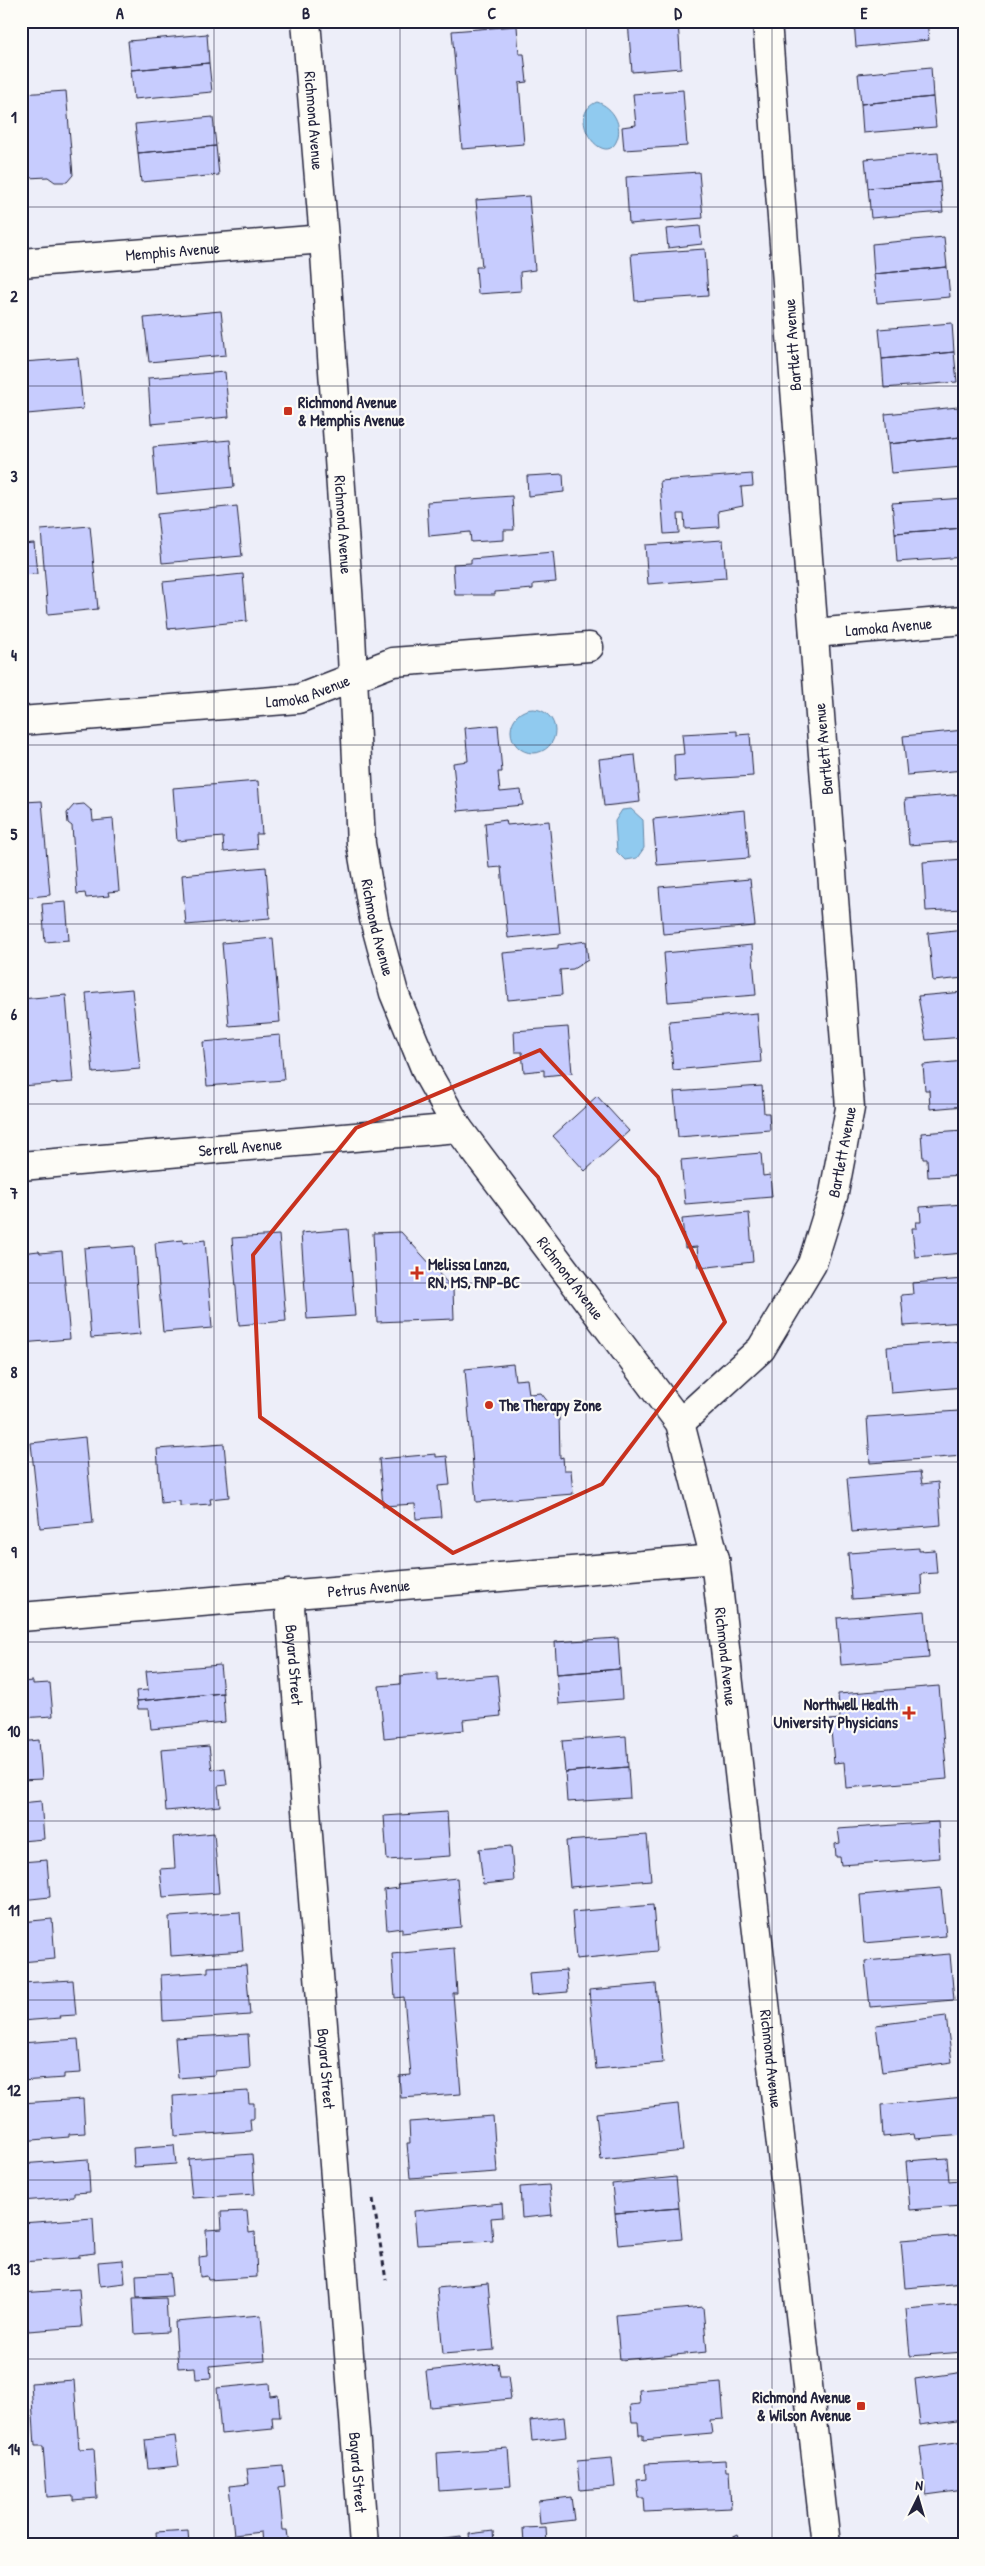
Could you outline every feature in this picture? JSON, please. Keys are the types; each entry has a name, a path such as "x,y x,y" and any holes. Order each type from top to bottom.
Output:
{"street":[{"name":"Richmond Avenue","path":"306,21 324,239 354,677 361,844 374,919 394,994 427,1073 458,1128 680,1423 715,1559 826,2545"},
{"name":"Bartlett Avenue","path":"680,1423 761,1349 812,1264 834,1193 850,1108 767,21"},
{"name":"Memphis Avenue","path":"21,263 324,239"},
{"name":"Lamoka Avenue","path":"814,633 964,620"},
{"name":"Lamoka Avenue","path":"21,721 298,699 393,662 589,647"},
{"name":"Serrell Avenue","path":"21,1166 458,1128"},
{"name":"Petrus Avenue","path":"21,1616 715,1559"},
{"name":"Bayard Street","path":"288,1594 364,2545"}],"path":[{"path":"373,2199 386,2280"}],"highlighted area":[{"path":"540,1050 658,1177 725,1322 602,1484 453,1553 260,1417 253,1255 356,1128"}],"water":[{"path":"597,102 608,108 618,124 619,130 616,142 610,148 603,149 596,144 589,137 585,127 584,117 588,109"},
{"path":"533,709 545,713 551,719 555,731 551,743 545,749 533,753 521,749 515,743 511,731 515,719 521,713"},
{"path":"631,809 643,820 644,848 637,858 625,860 617,852 615,821 622,810"}],"building":[{"path":"628,21 678,21 681,68 632,72"},
{"path":"854,21 927,21 929,40 856,47"},
{"path":"517,26 519,54 524,54 527,82 519,83 524,144 462,149 452,31"},
{"path":"207,34 209,63 131,70 128,41"},
{"path":"21,39 25,78 21,78"},
{"path":"209,63 212,92 134,99 131,70"},
{"path":"931,67 933,97 861,104 858,74"},
{"path":"683,90 687,146 624,150 622,127 636,125 633,94"},
{"path":"66,91 73,175 67,182 55,182 48,177 27,178 21,94"},
{"path":"933,97 936,127 863,133 861,104"},
{"path":"213,117 216,146 138,153 135,124"},
{"path":"216,146 219,175 141,182 138,153"},
{"path":"938,153 940,182 868,188 865,159"},
{"path":"699,172 703,218 629,224 626,177"},
{"path":"940,182 943,212 871,218 868,188"},
{"path":"529,196 535,270 520,272 521,291 478,294 476,267 482,267 476,200"},
{"path":"700,226 702,244 668,248 666,229"},
{"path":"944,237 947,267 874,274 872,244"},
{"path":"705,249 708,296 635,301 631,254"},
{"path":"947,267 950,297 877,303 874,274"},
{"path":"221,311 226,355 149,362 144,318"},
{"path":"952,323 954,352 882,359 879,329"},
{"path":"954,352 957,382 884,388 882,359"},
{"path":"78,358 83,409 27,414 26,403 21,404 23,362"},
{"path":"225,372 229,417 151,424 148,378"},
{"path":"958,407 961,437 888,444 885,414"},
{"path":"961,437 963,467 891,473 888,444"},
{"path":"230,440 234,487 157,494 153,447"},
{"path":"563,474 564,492 528,496 527,476"},
{"path":"752,474 753,486 741,487 743,506 718,511 719,527 685,529 684,514 678,514 679,533 664,534 660,481"},
{"path":"512,496 514,530 504,530 504,540 471,542 470,532 429,536 427,502"},
{"path":"964,498 964,528 895,533 892,503"},
{"path":"237,506 242,556 162,563 157,514"},
{"path":"90,526 98,609 48,614 41,530"},
{"path":"964,528 964,557 897,562 895,533"},
{"path":"723,540 726,578 648,584 645,545"},
{"path":"34,543 37,574 21,575 21,544"},
{"path":"553,552 556,582 533,584 533,589 495,592 495,595 455,595 453,564 471,563 471,559"},
{"path":"243,574 247,621 168,629 163,582"},
{"path":"498,725 502,772 498,772 500,792 521,790 523,805 458,811 453,763 468,761 465,728"},
{"path":"964,730 964,770 907,775 903,736"},
{"path":"737,731 737,735 750,734 753,776 675,781 674,755 684,754 682,734"},
{"path":"635,755 640,802 604,806 599,759"},
{"path":"258,781 262,834 256,834 257,849 224,852 223,837 177,841 173,788"},
{"path":"964,794 964,841 909,845 905,799"},
{"path":"42,801 50,895 21,898 21,807 25,807 24,802"},
{"path":"84,804 92,811 93,821 113,819 119,891 108,892 109,896 86,898 85,893 77,894 72,826 68,823 67,813 74,805"},
{"path":"745,810 749,858 657,865 653,819"},
{"path":"506,820 507,825 549,821 560,933 508,938 501,867 489,868 485,823"},
{"path":"964,859 964,909 926,911 923,862"},
{"path":"266,867 270,918 186,925 182,875"},
{"path":"750,879 755,926 663,934 659,887"},
{"path":"66,902 69,940 45,942 42,904"},
{"path":"964,929 964,978 933,981 928,933"},
{"path":"273,938 280,1022 229,1026 222,943"},
{"path":"586,941 588,960 573,969 560,970 562,995 508,1000 503,953 558,948 558,945"},
{"path":"752,945 756,995 668,1002 664,953"},
{"path":"132,989 140,1069 93,1073 86,993"},
{"path":"964,992 964,1037 926,1040 918,996"},
{"path":"66,995 73,1082 22,1086 21,999"},
{"path":"757,1013 761,1062 673,1070 669,1021"},
{"path":"568,1027 572,1073 544,1076 544,1070 524,1072 522,1052 515,1052 514,1031"},
{"path":"280,1035 284,1080 207,1086 203,1042"},
{"path":"964,1061 964,1106 930,1109 929,1090 925,1090 923,1065"},
{"path":"762,1086 764,1113 769,1113 770,1130 678,1137 674,1092"},
{"path":"597,1096 629,1131 585,1171 553,1136"},
{"path":"964,1130 964,1175 928,1177 927,1159 923,1159 921,1133"},
{"path":"761,1153 763,1176 770,1175 772,1197 685,1204 681,1160"},
{"path":"964,1204 964,1253 915,1257 912,1228 917,1228 916,1222 921,1222 920,1207"},
{"path":"749,1213 753,1262 699,1268 697,1247 685,1248 682,1219"},
{"path":"348,1229 355,1316 307,1319 301,1233"},
{"path":"401,1232 453,1289 454,1319 377,1322 373,1233"},
{"path":"279,1235 286,1321 239,1325 232,1238"},
{"path":"183,1240 183,1243 205,1240 212,1328 163,1332 155,1243"},
{"path":"111,1246 111,1248 134,1246 140,1334 91,1338 84,1248"},
{"path":"39,1251 40,1253 62,1251 70,1339 21,1343 21,1253"},
{"path":"964,1279 964,1322 904,1326 901,1295 913,1294 912,1283"},
{"path":"964,1341 964,1387 891,1393 887,1347"},
{"path":"513,1364 515,1380 527,1379 529,1394 541,1393 552,1407 553,1415 559,1415 560,1458 563,1457 564,1470 571,1470 573,1494 476,1502 465,1369"},
{"path":"959,1411 963,1456 870,1463 867,1417"},
{"path":"85,1437 93,1523 40,1528 31,1443"},
{"path":"224,1444 229,1497 210,1499 211,1504 180,1506 180,1501 161,1503 157,1449"},
{"path":"436,1454 436,1457 447,1456 450,1485 438,1486 441,1517 416,1519 415,1504 383,1506 379,1459"},
{"path":"920,1472 922,1484 938,1482 941,1525 852,1532 847,1478"},
{"path":"919,1548 919,1551 935,1550 937,1573 921,1574 922,1594 852,1599 848,1553"},
{"path":"925,1611 929,1658 841,1665 837,1618"},
{"path":"618,1638 620,1669 557,1674 555,1642"},
{"path":"220,1665 223,1693 137,1701 136,1691 148,1690 146,1671"},
{"path":"620,1669 622,1699 559,1704 557,1674"},
{"path":"437,1672 437,1680 497,1675 501,1716 463,1720 464,1730 384,1738 379,1686 400,1684 400,1676"},
{"path":"33,1681 33,1684 50,1683 53,1716 21,1718 21,1682"},
{"path":"939,1686 947,1779 846,1788 844,1762 834,1763 830,1720 840,1719 838,1694"},
{"path":"223,1693 225,1722 151,1729 149,1709 138,1709 137,1701"},
{"path":"626,1736 628,1767 565,1772 562,1741"},
{"path":"39,1740 42,1779 21,1780 21,1742"},
{"path":"209,1746 212,1770 225,1768 227,1785 218,1786 220,1806 166,1811 161,1750"},
{"path":"628,1767 630,1798 567,1802 565,1772"},
{"path":"41,1801 44,1839 21,1841 21,1803"},
{"path":"447,1812 450,1856 387,1860 384,1816"},
{"path":"938,1822 940,1858 841,1865 840,1857 836,1857 835,1844 840,1843 838,1829"},
{"path":"214,1833 219,1893 163,1897 160,1869 175,1868 173,1837"},
{"path":"647,1835 651,1880 570,1887 566,1841"},
{"path":"511,1846 514,1881 483,1884 479,1849"},
{"path":"47,1860 50,1897 21,1900 21,1862"},
{"path":"457,1878 461,1927 402,1933 402,1928 387,1930 384,1890 399,1888 398,1884"},
{"path":"941,1888 946,1936 864,1943 860,1895"},
{"path":"653,1905 657,1951 576,1959 572,1912"},
{"path":"240,1912 243,1951 171,1956 169,1917"},
{"path":"52,1919 55,1959 21,1962 21,1922"},
{"path":"454,1948 457,1993 453,1993 461,2094 401,2098 399,2076 411,2075 404,1997 395,1998 392,1954"},
{"path":"950,1954 954,2000 870,2007 865,1961"},
{"path":"246,1965 250,2015 163,2021 161,1975 208,1972 208,1967"},
{"path":"566,1970 568,1992 531,1995 529,1973"},
{"path":"73,1980 76,2015 21,2021 21,1983"},
{"path":"656,1984 663,2063 596,2069 589,1990"},
{"path":"946,2016 952,2062 882,2072 876,2025"},
{"path":"248,2034 250,2068 215,2071 215,2075 178,2078 175,2038"},
{"path":"78,2039 81,2073 64,2074 64,2078 21,2081 21,2043"},
{"path":"248,2091 249,2103 254,2103 254,2119 250,2119 251,2131 175,2136 173,2096"},
{"path":"964,2097 964,2135 915,2139 914,2134 883,2137 881,2105"},
{"path":"83,2099 85,2133 69,2134 69,2137 21,2141 21,2103"},
{"path":"678,2104 683,2151 601,2160 596,2113"},
{"path":"493,2116 497,2172 410,2178 407,2143 410,2143 409,2122"},
{"path":"174,2145 176,2164 134,2167 133,2148"},
{"path":"252,2154 255,2194 192,2198 188,2159"},
{"path":"947,2158 949,2181 959,2180 961,2206 910,2210 906,2161"},
{"path":"88,2159 90,2192 74,2193 74,2197 21,2201 21,2164"},
{"path":"676,2177 679,2208 615,2213 612,2184"},
{"path":"549,2185 552,2215 522,2218 520,2187"},
{"path":"502,2203 503,2217 491,2218 493,2241 417,2245 414,2211"},
{"path":"679,2208 682,2239 618,2245 615,2213"},
{"path":"247,2211 249,2233 255,2232 257,2277 208,2280 207,2276 200,2277 199,2257 207,2256 206,2230 222,2229 221,2212"},
{"path":"93,2218 95,2253 79,2255 79,2258 21,2262 21,2223"},
{"path":"964,2235 964,2283 905,2288 901,2240"},
{"path":"123,2260 125,2283 100,2286 98,2262"},
{"path":"170,2273 172,2296 137,2298 136,2275"},
{"path":"488,2283 494,2350 443,2354 437,2288"},
{"path":"79,2289 82,2327 28,2331 28,2328 21,2328 21,2293"},
{"path":"166,2298 168,2332 135,2334 133,2299"},
{"path":"964,2304 964,2352 910,2356 906,2309"},
{"path":"703,2307 707,2352 620,2360 616,2315"},
{"path":"261,2315 265,2361 210,2366 211,2378 196,2379 195,2367 178,2368 175,2322"},
{"path":"498,2363 500,2376 508,2376 511,2399 430,2407 426,2371"},
{"path":"964,2372 964,2419 920,2425 915,2379"},
{"path":"74,2380 79,2449 94,2448 97,2498 73,2500 73,2495 47,2497 43,2446 35,2446 31,2383"},
{"path":"269,2383 270,2396 278,2395 280,2417 272,2417 273,2429 221,2434 217,2388"},
{"path":"721,2383 724,2419 710,2420 712,2434 643,2440 643,2435 639,2435 638,2422 632,2422 630,2405 640,2404 639,2390"},
{"path":"564,2417 566,2437 532,2441 530,2421"},
{"path":"175,2436 179,2466 148,2469 145,2440"},
{"path":"964,2441 964,2490 926,2495 920,2447"},
{"path":"508,2448 511,2486 439,2491 437,2453"},
{"path":"612,2458 615,2487 580,2490 577,2461"},
{"path":"725,2460 726,2471 729,2471 731,2508 645,2512 644,2498 639,2498 637,2480 646,2479 645,2464"},
{"path":"283,2466 285,2486 279,2487 283,2530 287,2530 289,2545 262,2545 261,2532 234,2535 229,2486 249,2484 247,2469"},
{"path":"571,2497 574,2520 540,2524 538,2501"},
{"path":"546,2527 547,2545 524,2545 523,2528"},
{"path":"188,2530 189,2545 157,2545 156,2532"},
{"path":"493,2531 494,2545 470,2545 469,2534"},
{"path":"738,2535 742,2545 717,2545"},
{"path":"461,2537 462,2545 430,2545 430,2541"},
{"path":"100,2538 100,2545 26,2544"}],"place":[{"name":"Richmond Avenue & Memphis Avenue","path":"288,411"},
{"name":"Melissa Lanza, RN, MS, FNP-BC","path":"417,1273"},
{"name":"The Therapy Zone","path":"489,1405"},
{"name":"Northwell Health University Physicians","path":"909,1713"},
{"name":"Richmond Avenue & Wilson Avenue","path":"861,2406"}]}
